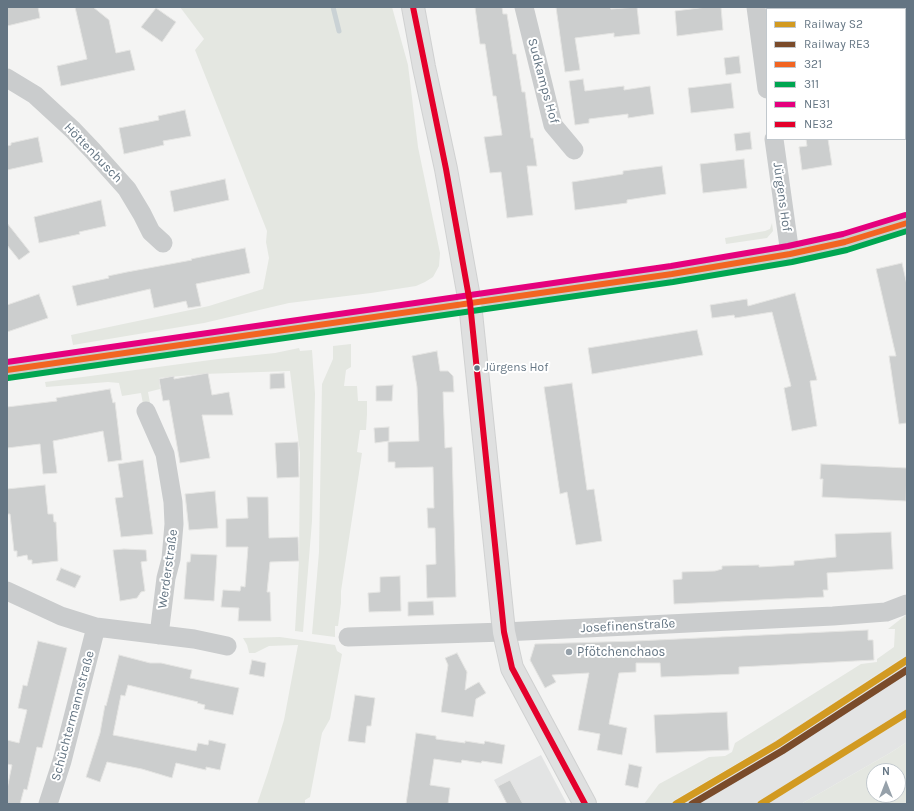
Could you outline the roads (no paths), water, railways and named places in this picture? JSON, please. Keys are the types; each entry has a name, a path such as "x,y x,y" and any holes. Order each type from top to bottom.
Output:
{"main road":[{"path":"413,7 449,184 470,303 504,632 512,668 584,804"}],"street":[{"name":"Sudkamps Hof","path":"524,7 553,125 574,150"},
{"path":"756,7 766,82"},
{"name":"Höttenbusch","path":"7,78 34,96 73,130 93,151 127,189 151,232 163,243"},
{"name":"Jürgens Hof","path":"774,140 790,254"},
{"path":"7,370 672,274 790,254 845,242 907,223"},
{"name":"Werderstraße","path":"146,411 166,454 173,502 174,524 171,559 166,578 159,635"},
{"path":"7,591 61,616 96,628 194,639 227,646"},
{"name":"Josefinenstraße","path":"348,636 504,632 833,616 886,612 907,604"},
{"name":"Schüchtermannstraße","path":"48,804 73,720 96,628"}],"waterway":[{"path":"333,7 339,31"}],"rail line":[{"name":"S2","path":"676,804 778,744 907,660"},
{"name":"RE3","path":"692,804 782,751 907,670"},
{"name":"S2","path":"761,804 907,713"}],"place":[{"name":"Jürgens Hof","path":"477,368"},
{"name":"Pfötchenchaos","path":"569,652"}]}
